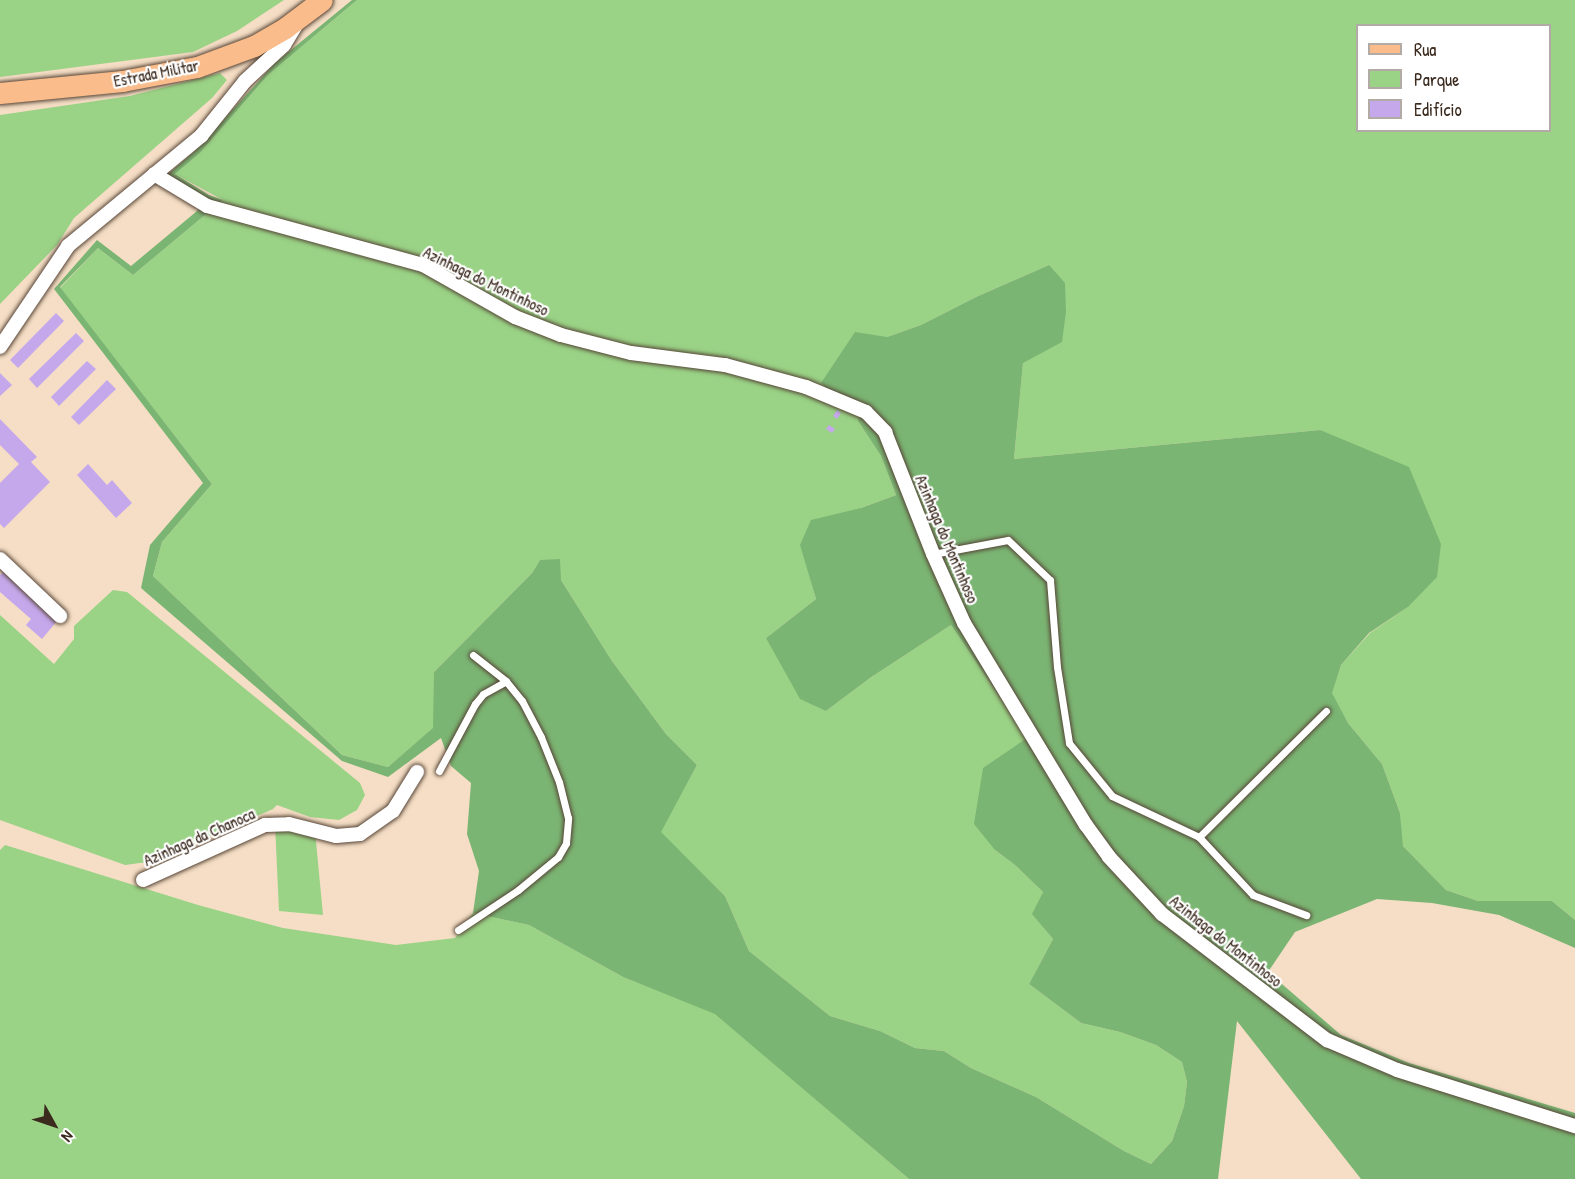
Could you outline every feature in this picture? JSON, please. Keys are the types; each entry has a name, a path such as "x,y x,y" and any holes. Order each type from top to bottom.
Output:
{"main road":[{"name":"Estrada Militar","path":"0,93 122,81 178,72 217,61 254,46 302,16 322,0"}],"street":[{"path":"0,347 68,246 201,136 245,81 284,45 302,16"},
{"name":"Azinhaga do Montinhoso","path":"154,174 207,206 423,265 515,317 561,334 631,353 725,365 806,387 866,412 885,432 933,554 964,622 1086,825 1109,857 1162,914 1327,1040 1396,1070 1575,1126"},
{"path":"0,559 60,616"},
{"name":"Azinhaga da Chanoca","path":"143,880 265,825 289,824 336,836 360,834 393,812 417,772"}],"lane":[{"path":"933,554 1008,540 1050,580 1057,667 1069,743 1112,796 1199,837 1253,895 1306,915"},
{"path":"458,930 558,857 566,843 568,818 559,782 541,737 522,701 506,681 473,656"},
{"path":"438,771 475,704 488,690 506,681"},
{"path":"1199,837 1326,711"}],"green space":[{"path":"0,0 284,0 237,31 193,52 0,77"},
{"path":"352,0 357,0 268,75 200,153 175,174 209,195 223,200 133,275 98,248 60,287 212,484 162,542 153,576 342,755 388,767 433,728 434,672 532,573 540,560 560,559 561,580 612,661 666,734 697,765 661,832 725,896 749,951 830,1016 880,1031 915,1048 944,1051 971,1068 1036,1097 1124,1151 1151,1164 1172,1141 1184,1106 1187,1082 1182,1062 1156,1045 1120,1032 1081,1023 1029,984 1053,939 1032,914 1043,892 1015,865 995,850 974,824 983,768 1027,738 951,625 870,678 826,711 800,699 766,638 816,599 800,545 811,520 861,508 896,495 881,456 858,421 859,413 821,383 855,332 887,337 921,325 976,297 1049,265 1065,283 1066,312 1062,342 1023,363 1014,459 1320,430 1409,467 1441,544 1437,577 1408,607 1369,633 1341,665 1332,693 1348,723 1382,764 1400,813 1403,846 1446,890 1478,901 1552,901 1575,920 1575,948 1499,915 1432,903 1377,899 1295,932 1268,972 1341,1035 1409,1063 1575,1113 1575,1179 1361,1179 1237,1021 1218,1179 909,1179 715,1014 623,977 529,925 473,913 479,871 467,834 471,783 451,766 441,738 388,777 342,761 141,588 150,545 203,483 54,289 97,240 131,266 197,211 206,200 166,176 196,150 275,63"},
{"path":"357,0 1575,0 1575,920 1552,901 1478,901 1446,890 1401,844 1400,813 1382,764 1348,723 1331,693 1341,665 1370,633 1408,607 1320,430 1014,459 1023,362 1049,265 976,297 921,325 887,337 858,421 881,456 896,495 861,508 801,545 816,599 766,638 826,711 870,678 951,625 1027,738 995,850 1015,865 1043,892 1033,914 1053,939 1029,984 1081,1023 1120,1032 1156,1045 1182,1062 1187,1082 1184,1106 1172,1141 1151,1164 1124,1151 1036,1097 971,1068 944,1051 915,1048 880,1031 830,1016 749,951 725,896 660,832 697,765 666,734 612,661 561,580 540,560 532,573 434,672 434,728 388,767 342,755 153,576 162,542 212,484 60,288 98,248 133,275 223,200 175,174 200,153 268,75"},
{"path":"220,73 227,80 212,98 74,218 57,245 0,304 0,115 130,96"},
{"path":"113,590 127,592 360,783 365,795 357,810 339,820 310,817 277,805 273,809 155,861 125,865 0,820 0,615 54,664 74,639 74,626"},
{"path":"275,824 315,831 323,915 279,911"},
{"path":"5,845 198,905 283,928 396,945 455,938 473,913 529,925 623,977 715,1013 909,1179 0,1179 0,850"}],"building":[{"path":"56,313 64,321 18,368 10,360"},
{"path":"76,333 84,341 37,388 29,379"},
{"path":"87,361 96,369 59,406 51,397"},
{"path":"0,373 12,385 0,396"},
{"path":"107,380 116,389 79,425 71,417"},
{"path":"837,410 841,413 837,419 833,416"},
{"path":"0,419 37,457 31,462 50,482 4,528 0,524 0,483 19,464 0,445"},
{"path":"829,425 835,429 832,433 826,429"},
{"path":"88,464 107,485 112,480 132,503 116,518 77,475"},
{"path":"3,572 57,621 42,639 26,625 31,619 0,592 0,575"}]}
